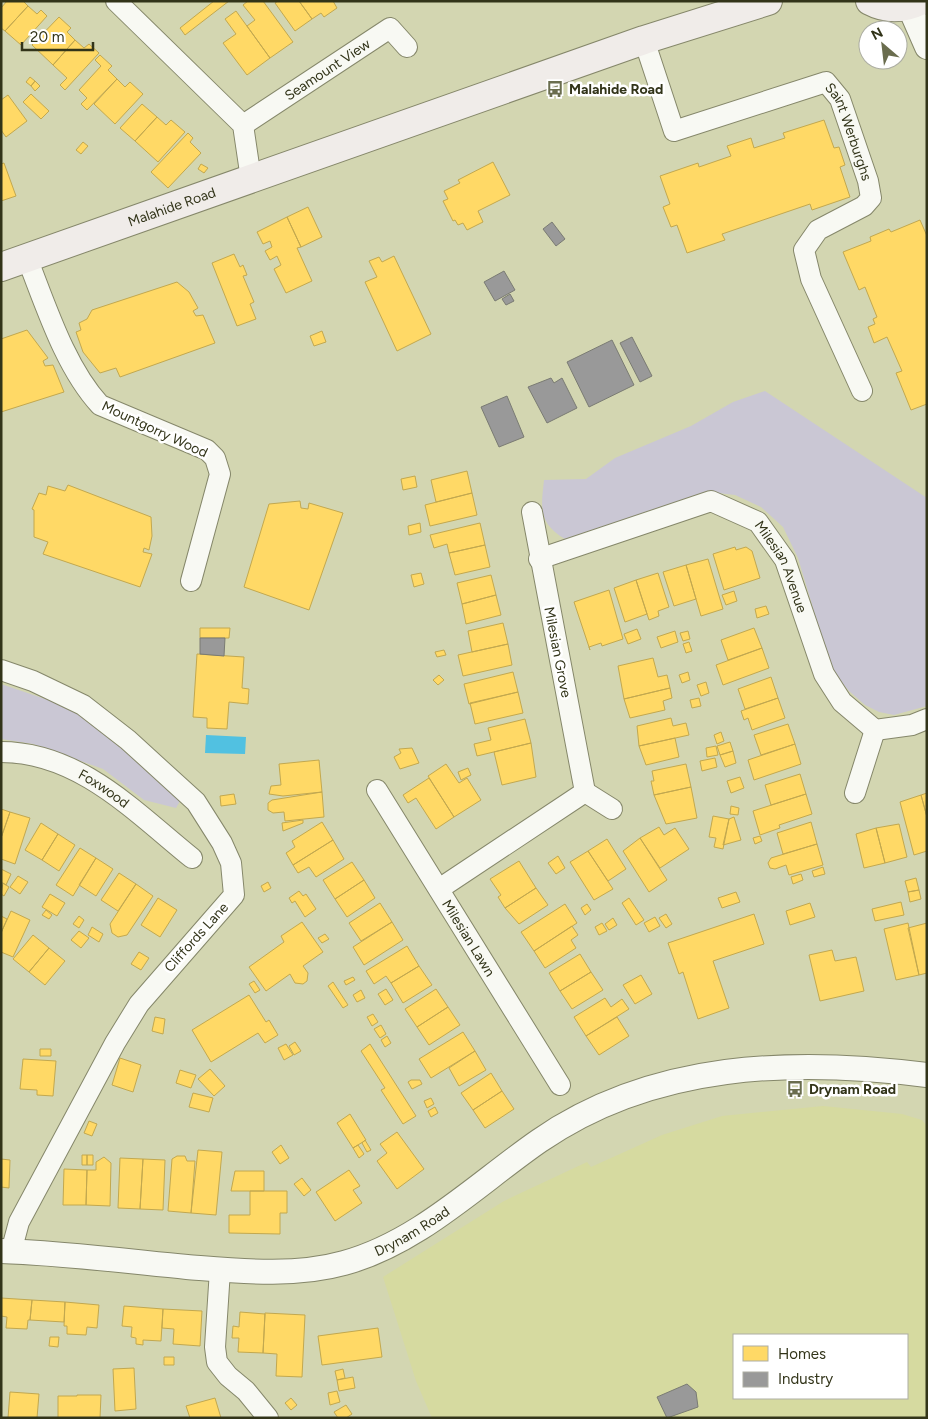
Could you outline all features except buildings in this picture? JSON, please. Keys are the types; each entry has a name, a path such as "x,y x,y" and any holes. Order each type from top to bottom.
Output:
{"main road":[{"name":"Malahide Road","path":"1,267 644,40 768,1"},
{"path":"870,1 893,8 915,4"}],"street":[{"path":"116,1 244,125 251,179"},
{"path":"915,4 927,47"},
{"name":"Seamount View","path":"244,125 390,28 407,48"},
{"name":"Saint Werburghs","path":"644,40 674,131 826,82 840,99 868,181 871,198 864,206 818,230 804,250 811,279 862,391"},
{"name":"Mountgorry Wood","path":"27,258 46,307 77,375 87,391 100,405 207,450 215,458 220,474 191,581"},
{"name":"Milesian Avenue","path":"539,559 711,501 758,522 785,560 824,674 842,702 876,730"},
{"name":"Milesian Grove","path":"532,512 539,559 585,792"},
{"name":"Cliffords Lane","path":"1,670 33,681 83,705 128,740 196,802 222,843 231,863 234,895 139,1004 115,1043 19,1222 6,1252"},
{"path":"856,793 876,730 912,725 927,719"},
{"name":"Foxwood","path":"1,752 18,752 43,757 92,779 192,858"},
{"name":"Milesian Lawn","path":"377,790 560,1085"},
{"path":"439,889 585,792 612,809"},
{"name":"Drynam Road","path":"6,1252 220,1270 311,1269 343,1263 377,1252 408,1236 540,1140 574,1119 607,1102 667,1082 732,1070 798,1066 862,1068 927,1075"},
{"path":"220,1270 215,1347 217,1362 228,1376 246,1391 268,1418"}],"shaded area":[{"path":"765,391 927,498 927,706 894,715 879,712 865,705 837,677 828,658 798,558 783,527 761,507 735,495 709,492 565,539 556,533 546,521 542,507 544,480 586,479 615,458 691,426 733,402"},
{"path":"1,684 66,706 103,730 180,801 176,808 144,800 103,769 33,744 1,739"},
{"path":"823,1106 902,1114 922,1120 927,1126 927,1418 432,1418 416,1381 383,1277 504,1201 587,1162 591,1167 662,1135 722,1116"}],"water":[{"path":"206,735 246,737 245,754 205,753"}],"place":[{"name":"Malahide Road","path":"555,89"},
{"name":"Drynam Road","path":"795,1089"}]}
